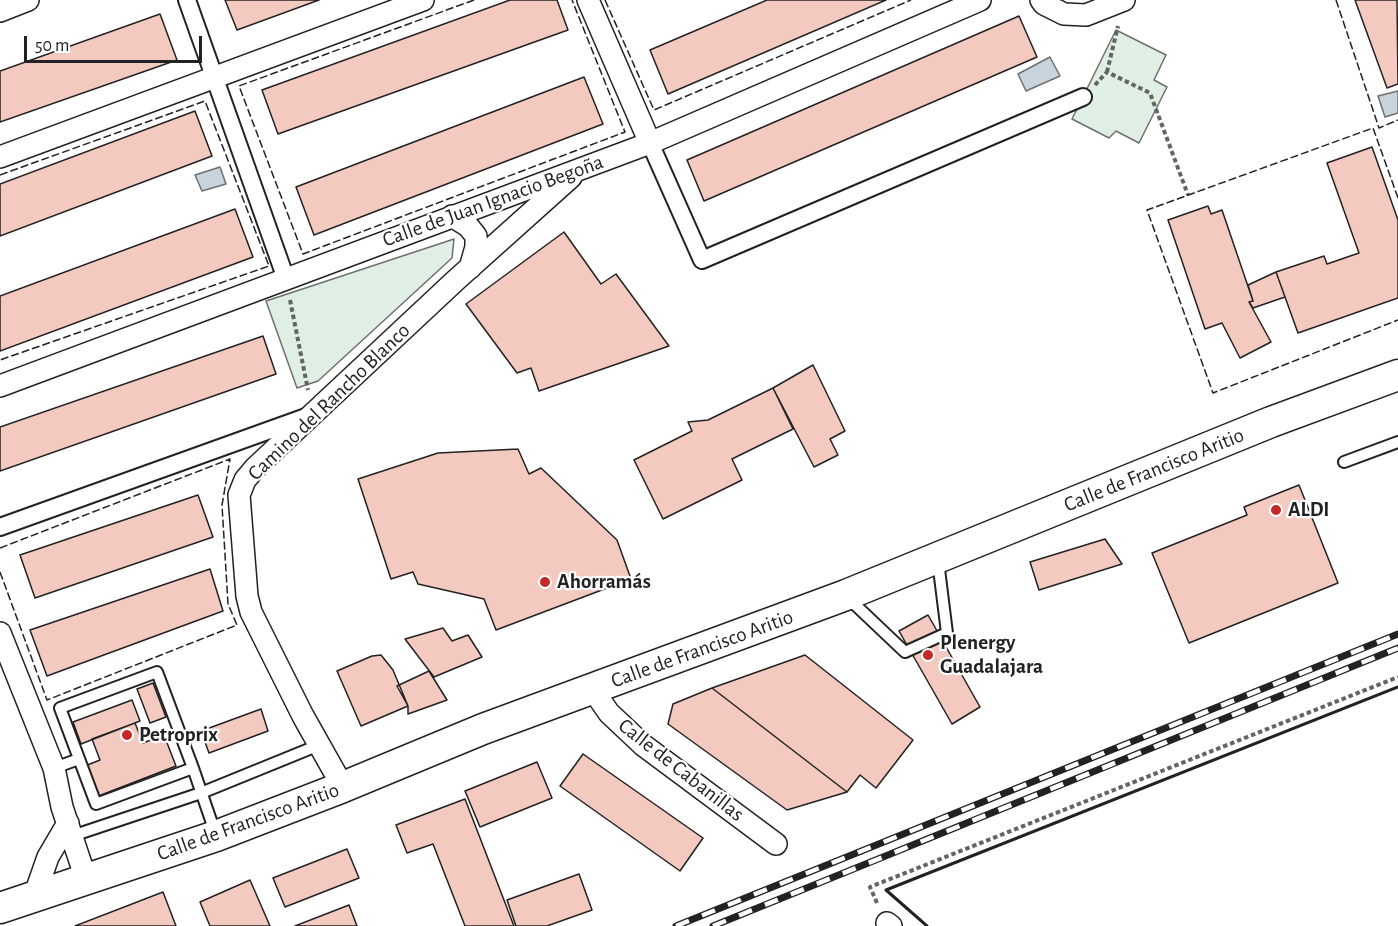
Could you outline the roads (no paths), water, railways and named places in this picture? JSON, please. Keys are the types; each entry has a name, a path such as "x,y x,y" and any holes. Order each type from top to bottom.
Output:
{"main road":[{"name":"Calle de Francisco Aritio","path":"0,908 216,836 483,729 846,596 1271,422 1398,375"}],"street":[{"path":"0,11 28,0"},
{"path":"187,0 286,279"},
{"path":"0,157 423,0"},
{"path":"588,0 702,260 1083,97"},
{"name":"Calle de Juan Ignacio Begoña","path":"0,386 650,143 980,0"},
{"path":"1041,0 1044,4 1064,14 1086,15 1117,3"},
{"name":"Camino del Rancho Blanco","path":"343,787 251,612 247,596 239,495 245,480 255,468 581,168"},
{"path":"452,216 468,226 476,236 476,247 470,268"},
{"path":"0,527 313,414"},
{"path":"0,633 54,768 65,834 86,879"},
{"name":"Calle de Cabanillas","path":"593,690 609,713 643,745 776,844"},
{"path":"34,897 65,834"}],"lane":[{"path":"1344,462 1398,441"},
{"path":"846,596 905,652 947,633 937,559"},
{"path":"193,768 96,804 60,708 157,672 193,768 216,836"},
{"path":"65,834 201,793 319,745"},
{"path":"54,768 80,759"}],"railway":[{"path":"676,926 1398,634"},
{"path":"713,926 1398,648"}],"place":[{"name":"ALDI","path":"1276,510"},
{"name":"Ahorramás","path":"545,582"},
{"name":"Plenergy Guadalajara","path":"928,655"},
{"name":"Petroprix","path":"127,735"}]}
